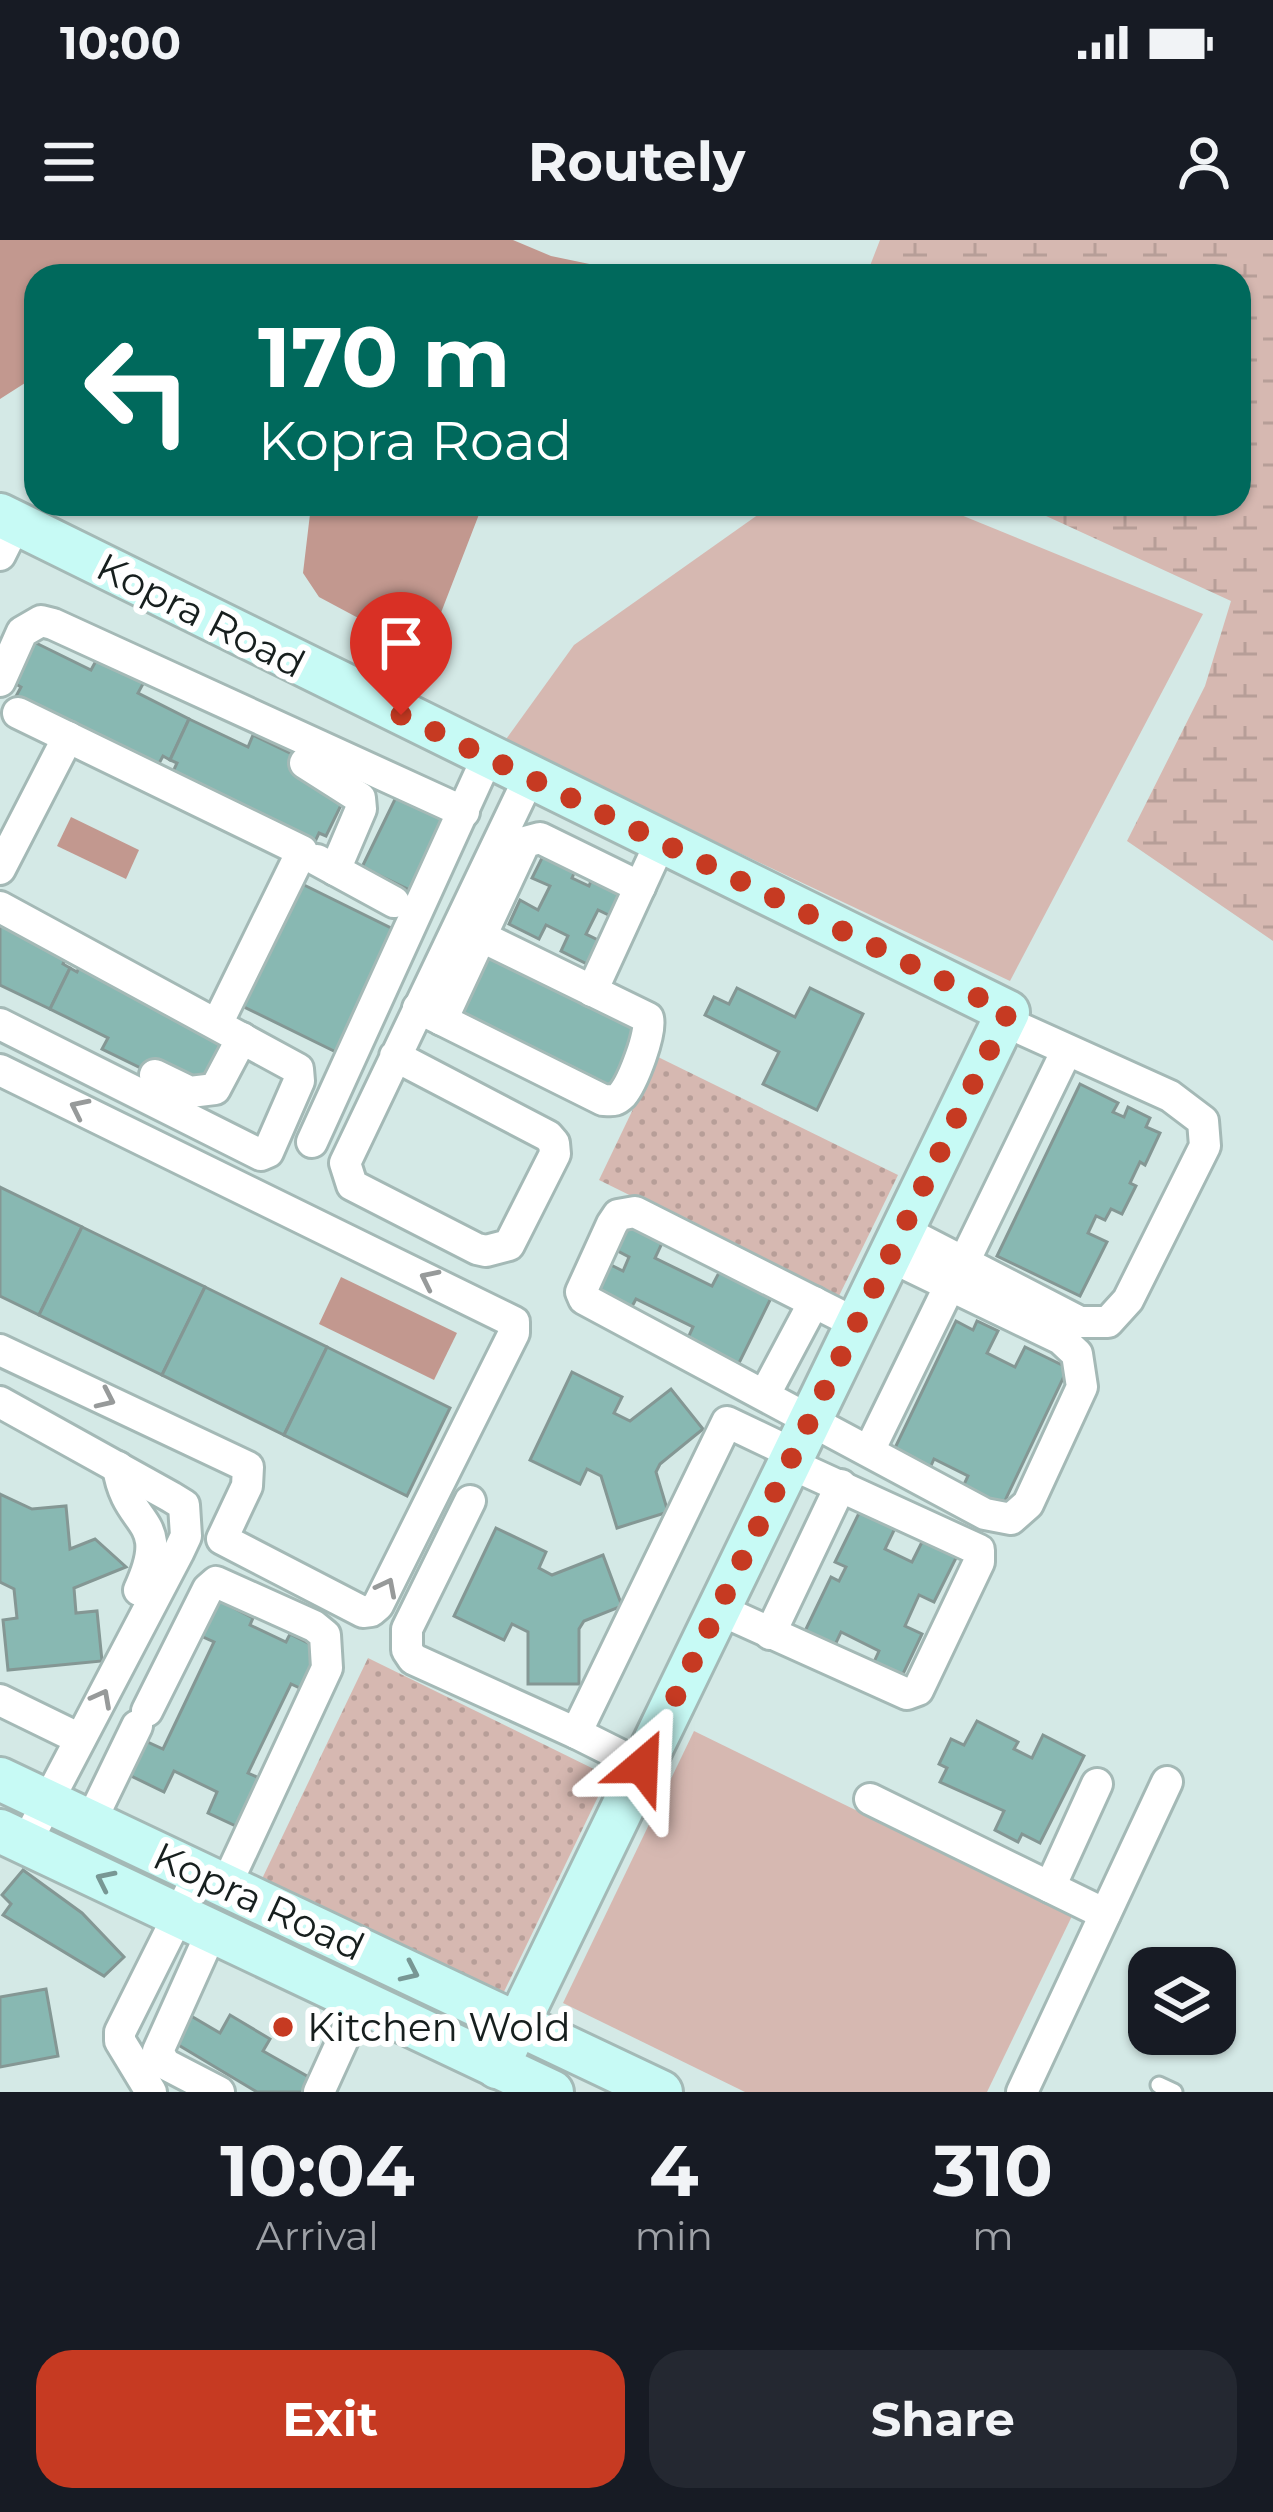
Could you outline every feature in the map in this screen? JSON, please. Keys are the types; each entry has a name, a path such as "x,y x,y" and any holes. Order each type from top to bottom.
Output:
{"street":[{"name":"Kopra Road","path":"5,531 530,776 1008,1012 1004,1021"},
{"path":"0,681 22,632 41,621 52,624 460,821"},
{"path":"17,713 302,851 394,902"},
{"path":"0,869 68,737"},
{"path":"312,1142 487,758"},
{"path":"305,763 359,798 361,809 335,870"},
{"path":"424,1015 530,776"},
{"path":"395,1056 554,1143 554,1154 509,1245 486,1252 477,1249 352,1185 345,1163 395,1056 480,936 521,847 540,838 640,887"},
{"path":"592,991 661,841"},
{"path":"155,1075 190,1092 215,1089 230,1031 302,851"},
{"path":"0,907 298,1069 296,1091 268,1152 261,1155 0,1024"},
{"path":"424,1015 603,1100 612,1101 622,1094 652,1024 648,1018 480,936"},
{"path":"492,2079 1004,1021 1170,1096 1203,1121 1205,1146 1128,1300 1108,1322 1080,1322 957,1274"},
{"path":"869,1450 1067,1049"},
{"path":"0,1070 514,1322 514,1334 378,1605 363,1612 222,1539 248,1486 248,1468 0,1350"},
{"path":"718,1609 907,1694 919,1690 979,1562 979,1550 841,1486 798,1445 765,1394 584,1299 582,1287 612,1224 618,1214 635,1212 857,1324"},
{"path":"576,1733 722,1419 798,1445 869,1450 985,1514 1011,1519 1028,1504 1082,1388 1077,1354 957,1274 896,1243"},
{"path":"765,1394 814,1302"},
{"path":"0,1402 184,1505 185,1536 48,1802 13,1837"},
{"path":"116,1639 152,1560 154,1543 121,1489 118,1467"},
{"path":"770,1634 841,1486"},
{"path":"470,1502 407,1629 406,1650 413,1659 642,1766"},
{"path":"91,1821 211,1584 226,1585 325,1635 327,1668 213,1879 195,1923 158,2051 165,2064 218,2092"},
{"path":"0,1700 80,1739"},
{"name":"Kopra Road","path":"0,1779 661,2092"},
{"path":"1022,2092 1167,1782"},
{"path":"1050,1887 1097,1784"},
{"path":"870,1799 1105,1914"},
{"name":"Kopra Road","path":"13,1837 359,2002 492,2079 552,2092"},
{"path":"151,2092 120,2041 120,2032 195,1923"},
{"path":"319,2092 359,2002"}],"green space":[{"path":"880,240 1273,240 1273,941 1127,841 1205,686 1231,601 1046,516 1251,516 1251,264 871,264"},
{"path":"756,516 963,516 1203,614 1010,981 504,742 574,645"},
{"path":"658,1057 898,1175 838,1298 599,1180"},
{"path":"368,1658 608,1776 500,2000 260,1883"},
{"path":"694,1731 1072,1916 987,2092 745,2092 563,2003"}],"shaded area":[{"path":"0,240 513,240 551,256 589,264 24,264 24,384 0,399"},
{"path":"310,516 478,516 432,636 405,643 319,597 303,573"},
{"path":"71,817 139,850 126,879 57,846"},
{"path":"341,1277 457,1333 434,1380 319,1324"}],"building":[{"path":"34,642 91,670 97,659 144,682 138,693 189,719 170,760 163,756 156,769 14,700 21,687 14,683"},
{"path":"189,719 248,747 253,735 300,758 346,795 326,836 319,833 313,846 171,776 177,763 170,760"},
{"path":"400,789 452,815 414,892 362,867"},
{"path":"547,848 578,864 572,878 589,886 594,873 633,892 619,920 598,910 586,934 606,944 595,968 561,951 568,936 546,925 539,939 509,924 520,900 538,910 550,886 532,878"},
{"path":"298,882 397,931 338,1053 238,1004"},
{"path":"0,917 69,951 63,964 70,968 50,1009 0,985"},
{"path":"482,945 644,1025 612,1090 450,1010"},
{"path":"83,959 226,1045 206,1086 149,1072 102,1049 108,1038 50,1009 70,968 77,972"},
{"path":"737,988 795,1017 810,988 863,1014 817,1110 763,1084 779,1052 705,1015 714,997 729,1004"},
{"path":"1080,1084 1118,1103 1113,1112 1124,1117 1128,1107 1150,1118 1146,1127 1160,1133 1145,1165 1140,1162 1130,1183 1136,1186 1122,1214 1111,1209 1105,1220 1096,1216 1088,1233 1107,1242 1080,1296 997,1256"},
{"path":"0,1187 82,1227 39,1315 0,1296"},
{"path":"628,1221 664,1239 655,1258 712,1286 722,1267 774,1292 738,1365 687,1340 693,1327 636,1299 629,1312 593,1294 607,1263 623,1271 629,1257 614,1249"},
{"path":"82,1227 205,1287 162,1375 39,1315"},
{"path":"205,1287 327,1347 284,1435 162,1375"},
{"path":"956,1321 973,1330 977,1321 998,1331 987,1353 1015,1367 1025,1347 1068,1368 1002,1507 960,1493 968,1476 934,1459 926,1477 893,1452"},
{"path":"327,1347 450,1408 407,1496 284,1435"},
{"path":"572,1372 622,1397 614,1413 630,1421 671,1389 703,1429 656,1472 668,1512 617,1528 601,1476 587,1469 580,1484 530,1460"},
{"path":"0,1494 32,1509 66,1506 70,1549 95,1539 126,1567 74,1588 76,1613 97,1611 102,1661 8,1670 3,1620 17,1618 14,1589 0,1582"},
{"path":"863,1505 898,1522 885,1549 912,1562 926,1534 960,1550 934,1602 919,1595 905,1626 922,1634 902,1676 874,1662 879,1651 841,1632 835,1645 805,1631 831,1577 839,1581 846,1567 835,1562"},
{"path":"496,1528 546,1552 539,1568 552,1575 603,1555 622,1606 584,1621 579,1629 579,1684 528,1684 528,1632 512,1624 504,1640 454,1616"},
{"path":"218,1600 253,1618 250,1625 286,1642 290,1634 322,1650 304,1690 291,1684 248,1773 261,1779 238,1827 208,1813 217,1792 174,1771 164,1792 127,1774 143,1740 163,1749 214,1642 201,1636"},
{"path":"977,1721 1018,1742 1014,1749 1032,1758 1043,1735 1084,1756 1040,1843 1022,1834 1018,1842 995,1830 1004,1811 940,1782 947,1768 939,1764 951,1739 964,1745"},
{"path":"23,1870 82,1913 124,1957 104,1976 3,1915 11,1904 2,1895"},
{"path":"46,1989 58,2056 0,2067 0,1997"},
{"path":"186,2013 220,2033 230,2015 270,2039 263,2051 314,2080 306,2092 257,2092 170,2040"}],"place":[{"name":"Kitchen Wold","path":"283,2027"}],"route":[{"path":"401,715 1008,1012 642,1766"}]}
